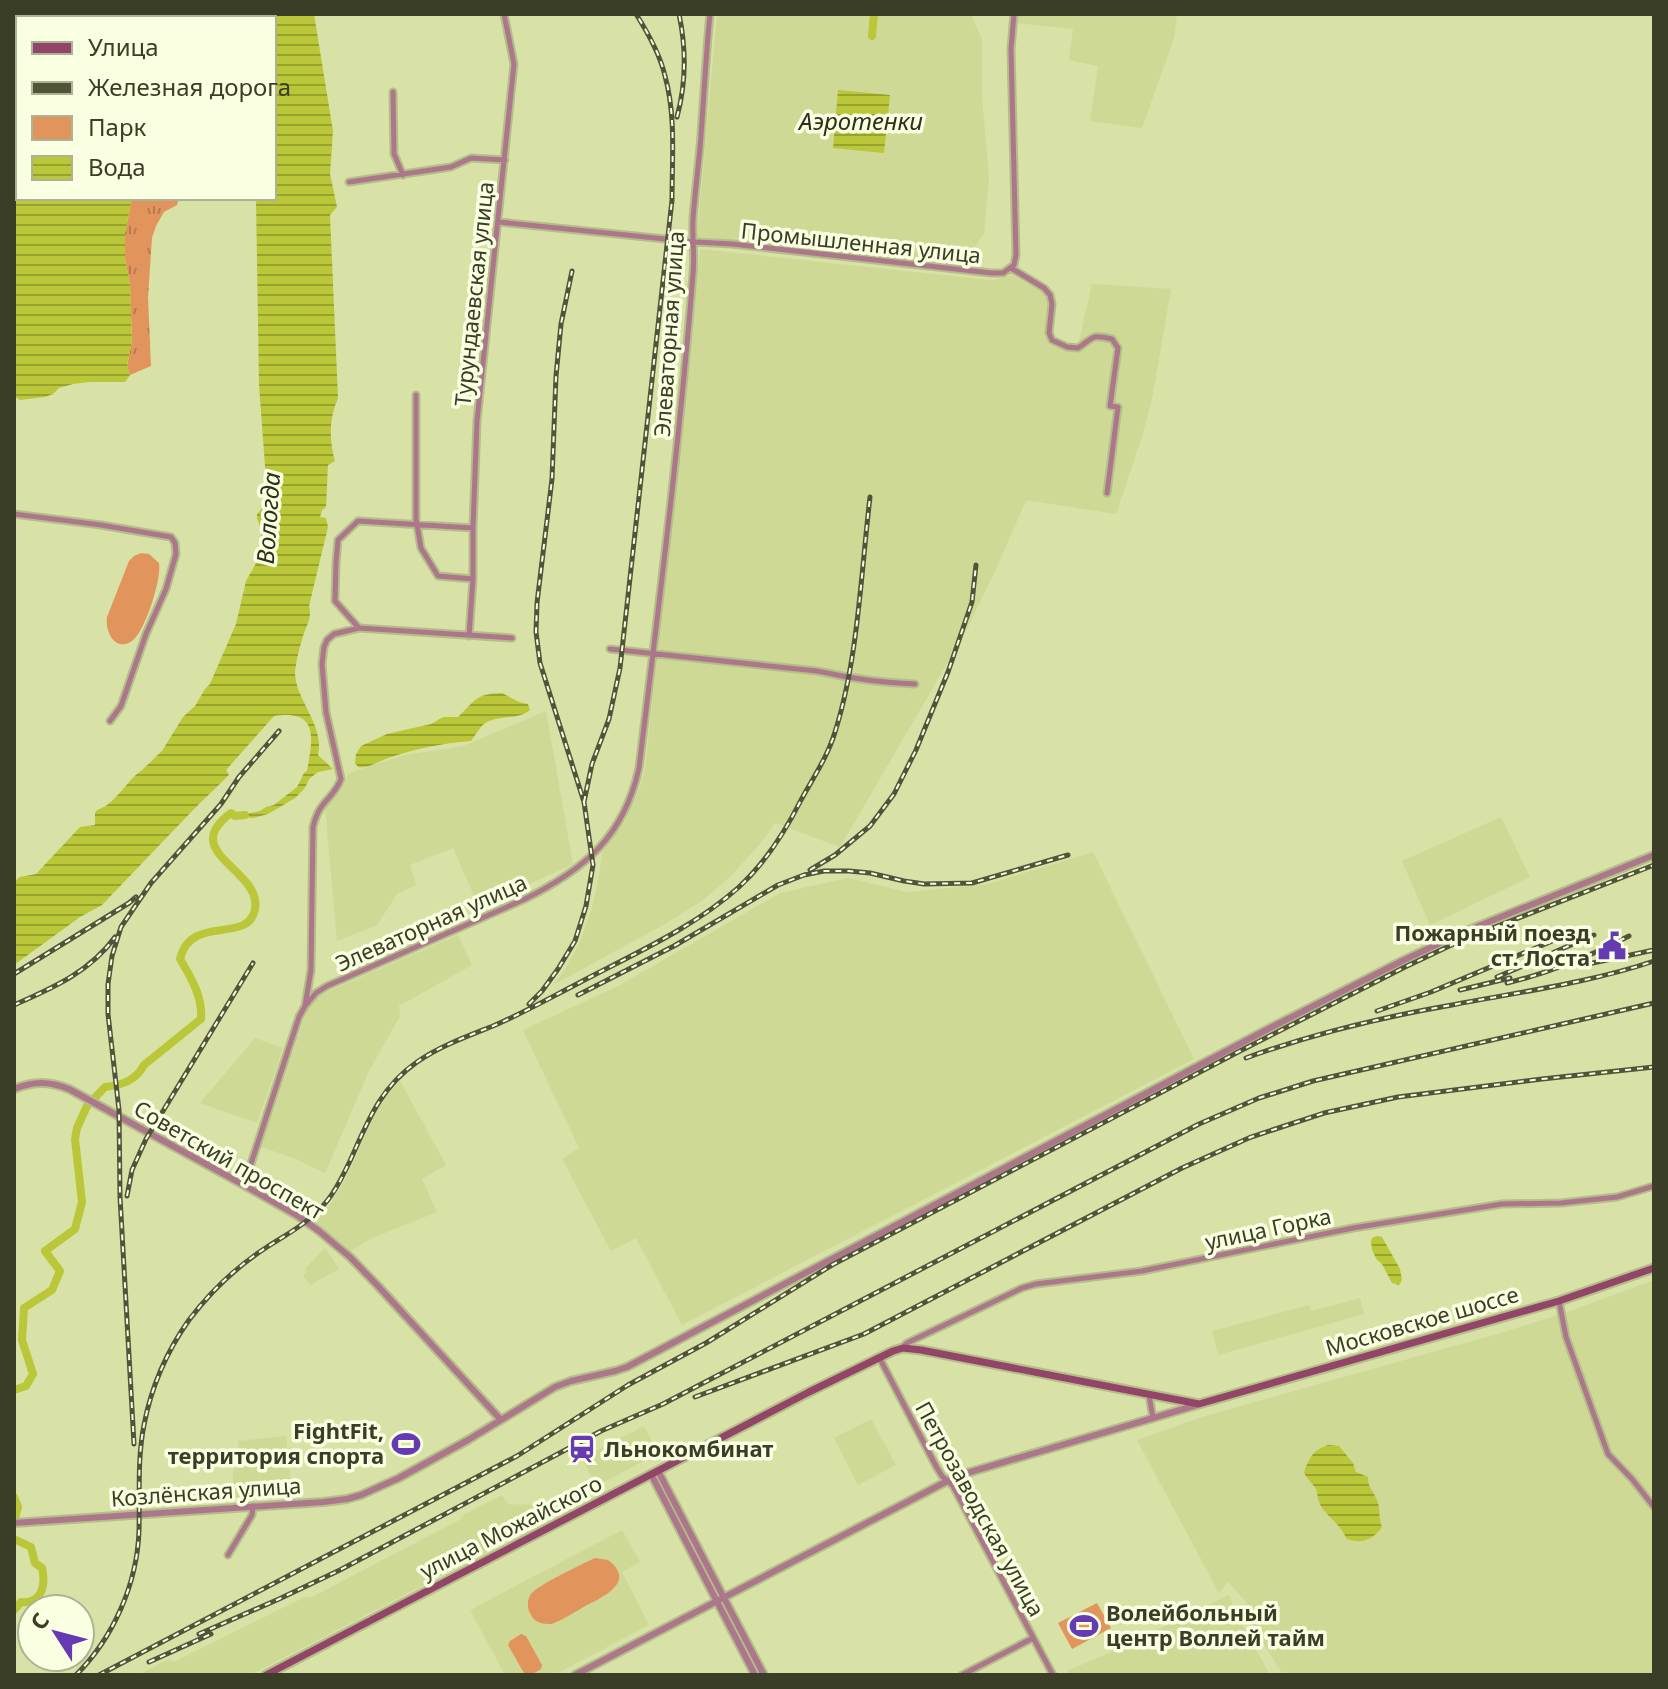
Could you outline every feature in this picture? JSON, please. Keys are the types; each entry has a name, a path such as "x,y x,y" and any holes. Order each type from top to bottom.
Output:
{"main road":[{"name":"Московское шоссе","path":"903,1348 1199,1404 1653,1271"},
{"name":"улица Можайского","path":"266,1675 879,1357 903,1348"}],"street":[{"name":"Турундаевская улица","path":"469,636 477,421 514,64 504,14"},
{"name":"Элеваторная улица","path":"305,1006 327,986 539,892 561,879 595,853 610,836 636,785 684,372 710,14"},
{"name":"Промышленная улица","path":"499,222 1003,273 1014,265 1016,255 1011,49 1014,14"},
{"path":"393,92 394,154 403,175"},
{"path":"349,182 451,167 471,158 505,160"},
{"path":"1011,268 1050,295 1052,317 1049,333 1052,340 1078,348 1089,338 1098,336 1112,339 1118,348 1110,406 1118,407 1107,493"},
{"path":"416,395 417,524 421,548 438,576 473,579"},
{"path":"14,514 171,537 175,543 176,554 166,589 146,634 121,706 110,721"},
{"path":"359,628 335,601 338,540 358,521 473,528"},
{"path":"244,1185 305,1006 311,970 313,827 316,814 337,790 341,779 326,712 322,664 327,640 334,634 359,628 512,638"},
{"path":"610,649 915,684"},
{"name":"Козлёнская улица","path":"14,1523 335,1500 361,1495 481,1433 498,1417 555,1387 627,1367 1402,961 1459,934 1654,855"},
{"name":"Советский проспект","path":"14,1089 33,1082 59,1085 307,1222 344,1252 498,1417"},
{"name":"улица Горка","path":"903,1348 907,1343 1036,1284 1142,1271 1353,1228 1502,1204 1561,1203 1617,1197 1654,1186"},
{"path":"1559,1301 1566,1337 1608,1454 1654,1507"},
{"name":"Петрозаводская улица","path":"879,1357 942,1476 953,1486 1053,1675"},
{"path":"1149,1394 1153,1418"},
{"name":"Московское шоссе","path":"575,1675 947,1481 984,1467 1199,1404"},
{"path":"655,1473 764,1675"},
{"path":"228,1555 252,1515 253,1506"},
{"path":"721,1600 755,1675"},
{"path":"962,1675 1033,1638"}],"shaded area":[{"path":"717,14 971,14 982,39 982,98 989,178 984,234 966,259 921,260 697,237"},
{"path":"1017,14 1177,14 1174,38 1142,128 1090,121 1098,66 1069,60 1073,29 1016,23"},
{"path":"700,249 980,279 995,280 1012,275 1053,298 1053,339 1078,346 1092,284 1171,289 1152,399 1116,514 1026,500 966,631 840,847 775,823 730,877 703,900 553,985 579,944 592,908 602,853 624,823 645,770"},
{"path":"546,711 573,864 479,907 453,848 410,865 416,885 397,894 377,925 337,941 325,807 341,790 349,773 405,755 463,746"},
{"path":"1501,817 1530,877 1430,925 1402,861"},
{"path":"1093,852 1194,1059 682,1325 636,1238 611,1251 562,1159 579,1148 523,1030 620,985 780,893 848,878 907,892 988,884"},
{"path":"458,935 472,965 399,1006 400,1016 369,1071 325,1173 261,1147 308,1008 329,991"},
{"path":"255,1038 283,1048 257,1123 200,1103"},
{"path":"400,1081 446,1165 422,1179 437,1212 370,1239 351,1251 314,1221 331,1203 346,1178 376,1111"},
{"path":"325,1248 339,1269 310,1285 303,1275 307,1272 305,1269"},
{"path":"1654,1280 1654,1675 1283,1675 1247,1617 1246,1602 1228,1582 1219,1593 1137,1440 1205,1416 1504,1332"},
{"path":"1360,1298 1364,1314 1218,1355 1212,1331 1309,1305 1311,1311"},
{"path":"871,1419 896,1465 858,1485 834,1438"},
{"path":"644,1426 658,1454 596,1486 582,1458"},
{"path":"286,1436 292,1494 233,1498 238,1441"},
{"path":"502,1495 508,1504 574,1507 250,1675 138,1675 169,1659 174,1662 305,1597 312,1597"},
{"path":"622,1530 640,1562 622,1572 649,1625 554,1675 505,1675 470,1610"},
{"path":"1229,1595 1270,1675 1069,1675 1067,1671 1109,1653"}],"green space":[{"path":"132,200 178,200 177,205 164,212 152,238 148,297 151,366 130,375 127,366 132,341 125,233"},
{"path":"141,553 149,554 159,563 158,580 152,604 137,636 121,644 112,639 107,617 129,561"},
{"path":"595,1558 608,1560 616,1568 619,1575 615,1587 552,1624 536,1621 528,1606 531,1594"},
{"name":"Волейбольный центр Воллей тайм","path":"1097,1603 1111,1628 1072,1649 1058,1623"},
{"path":"521,1634 526,1636 542,1665 531,1675 525,1675 508,1645"}],"water":[{"name":"Вологда","path":"314,14 333,131 330,174 337,207 330,215 338,398 331,430 335,461 328,465 326,507 320,517 326,518 328,527 295,672 296,682 317,733 318,755 333,769 318,772 295,798 268,814 253,818 235,816 274,805 297,787 307,771 310,728 299,717 274,716 226,770 229,775 102,905 80,917 14,965 14,882 20,877 36,874 80,827 95,825 97,810 109,803 162,751 183,717 210,684 236,624 246,581 259,558 262,530 257,514 263,507 266,479 259,385 256,200 276,200 276,16 238,16"},
{"name":"Аэротенки","path":"838,90 890,95 884,153 833,148"},
{"path":"16,200 132,200 125,233 125,258 130,285 132,341 127,366 130,375 125,382 73,384 45,397 20,400 14,396"},
{"path":"502,693 528,704 530,710 489,721 471,741 413,751 367,767 358,767 355,763 361,746 387,734 431,724 443,717 458,717 481,697"},
{"path":"1382,1237 1400,1269 1402,1280 1399,1285 1392,1283 1372,1250 1372,1238"},
{"path":"1328,1445 1339,1446 1353,1463 1356,1472 1368,1477 1369,1486 1378,1501 1382,1527 1366,1540 1346,1538 1321,1507 1316,1489 1304,1473 1312,1456"}],"waterway":[{"path":"872,36 874,14"},
{"path":"14,1390 26,1386 33,1374 22,1340 24,1308 52,1290 60,1271 45,1251 75,1229 82,1202 75,1139 87,1106 105,1087 132,1078 201,1019 198,996 180,959 186,945 207,932 232,929 251,920 255,909 254,895 247,883 225,861 213,839 217,827 231,813 235,816 245,815"},
{"path":"14,1497 18,1507 14,1522"},
{"path":"14,1539 31,1547 35,1563 42,1568 43,1581 38,1597 21,1602 14,1610"}],"railway":[{"path":"584,802 592,764 609,719 620,668 672,200 671,106 657,52 636,14"},
{"path":"677,117 684,66 679,14"},
{"path":"529,1004 542,991 575,941 586,906 593,865 584,802 540,663 536,632 552,479 561,324 572,271"},
{"path":"76,1675 112,1627 128,1591 137,1551 140,1451 147,1411 167,1357 197,1309 234,1271 306,1221 327,1201 340,1182 376,1106 404,1072 435,1051 524,1011 681,929 739,887 774,846 824,758 843,704 854,646 870,497"},
{"path":"810,870 835,855 870,826 894,794 948,672 972,602 976,565"},
{"path":"134,1444 120,1197 119,1110 108,1014 112,956 121,927 151,883 221,804 239,777 279,731"},
{"path":"578,995 674,946 778,885 804,875 849,871 924,884 972,883 1068,855"},
{"path":"99,1675 517,1456 628,1385 706,1343 832,1265 1240,1051 1462,940 1654,865"},
{"path":"14,974 136,897"},
{"path":"1497,977 1594,935"},
{"path":"1507,983 1570,963 1629,936"},
{"path":"14,1005 82,969 115,937"},
{"path":"1377,1011 1431,992 1557,939"},
{"path":"1588,964 1654,950"},
{"path":"1246,1058 1296,1041 1374,1021 1579,981 1654,961"},
{"path":"127,1196 132,1170 146,1139 253,963"},
{"path":"1460,990 1510,978"},
{"path":"199,1634 340,1570 601,1431 663,1404 1199,1124 1259,1098 1313,1081 1654,1003"},
{"path":"695,1397 864,1334 1182,1168 1251,1137 1324,1113 1398,1097 1654,1067"},
{"path":"149,1662 211,1634"}],"place":[{"name":"Пожарный поезд ст. Лоста","path":"1612,946"},
{"name":"FightFit, территория спорта","path":"406,1444"},
{"name":"Льнокомбинат","path":"582,1449"},
{"name":"Волейбольный центр Воллей тайм","path":"1084,1626"}]}
